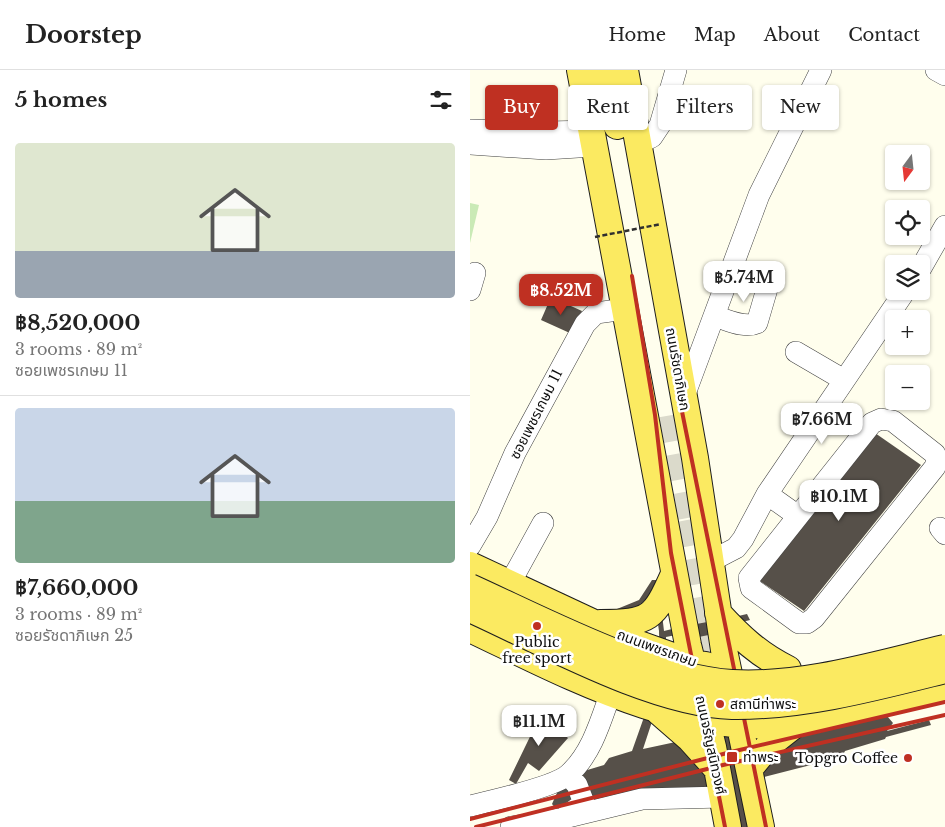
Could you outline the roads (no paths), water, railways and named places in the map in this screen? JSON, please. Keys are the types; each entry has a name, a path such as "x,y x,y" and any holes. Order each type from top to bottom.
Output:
{"main road":[{"path":"580,70 692,663"},
{"name":"ถนนรัชดาภิเษก","path":"594,70 672,411 695,458 709,562 728,669"},
{"name":"ถนนรัชดาภิเษก","path":"606,70 672,411"},
{"name":"ถนนรัชดาภิเษก","path":"625,70 638,142 672,411"},
{"path":"654,466 664,470 677,470 688,466 695,458"},
{"path":"470,610 479,604 481,585 471,567"},
{"name":"ถนนเพชรเกษม","path":"471,567 639,644 692,663 728,669 788,669 839,661 945,635"},
{"name":"ถนนเพชรเกษม","path":"471,567 596,643 648,663 684,674 732,683 781,682 945,648"},
{"path":"590,623 633,623 650,615 662,600 674,574"},
{"path":"470,610 601,669 660,692 731,706 776,704 824,696 945,670"},
{"path":"718,613 750,646 768,659 788,669"},
{"path":"470,630 611,692 656,709 707,721 740,724 798,723 945,687"},
{"name":"ถนนจรัญสนิทวงศ์","path":"692,663 707,721 728,827"},
{"path":"728,669 761,827"},
{"path":"656,709 690,739 717,769"},
{"path":"750,768 769,745 798,723"}],"street":[{"path":"638,142 652,137 660,125 676,70"},
{"path":"672,411 714,316 759,195 821,70"},
{"path":"936,70 945,75"},
{"path":"470,130 547,132 593,138"},
{"path":"470,144 546,149 593,138"},
{"path":"928,255 945,226"},
{"path":"714,316 742,324 751,325 757,323 769,282"},
{"path":"709,562 736,548 767,494 899,300"},
{"name":"ซอยเพชรเกษม 11","path":"471,567 487,517 515,453 585,324 596,313 625,309"},
{"path":"796,352 844,380"},
{"path":"877,420 891,420 936,456 934,469 814,618 803,624 789,618 756,592 749,583 750,577 798,516 872,423 877,420"},
{"path":"767,494 798,516"},
{"path":"509,584 543,523"},
{"path":"470,806 512,796 568,775 586,753 611,692"},
{"path":"564,818 584,803 577,785 568,775"},
{"path":"511,827 564,818 642,798 723,797"}],"tunnel":[{"path":"672,415 695,540"},
{"path":"682,521 713,686"}],"railway":[{"path":"632,276 655,415 671,553 725,827"},
{"path":"672,362 766,827"},
{"path":"470,819 731,752 945,702"},
{"path":"476,827 723,765 945,715"}],"place":[{"name":"Public free sport","path":"537,626"},
{"name":"สถานีท่าพระ","path":"720,704"},
{"name":"ท่าพระ","path":"732,757"},
{"name":"Topgro Coffee","path":"908,758"}]}
